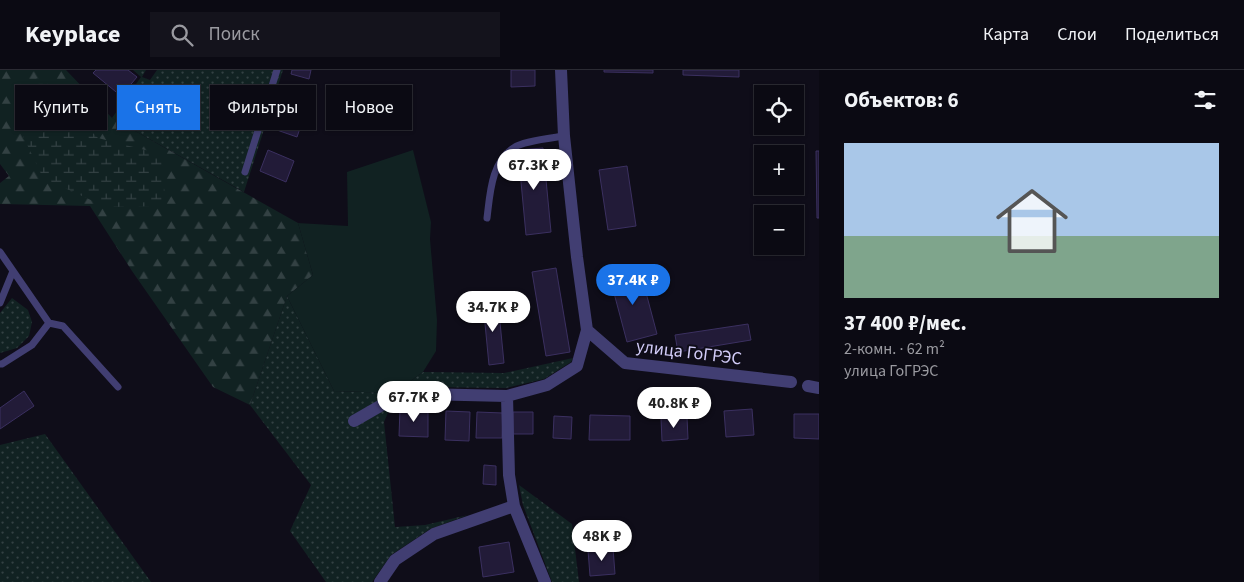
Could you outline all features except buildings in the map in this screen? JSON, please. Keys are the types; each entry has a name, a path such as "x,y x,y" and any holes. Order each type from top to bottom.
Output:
{"street":[{"path":"354,421 394,398 423,394 507,396 547,385 577,366 587,330 564,136 561,70"},
{"name":"улица ГоГРЭС","path":"587,330 625,363 791,382"},
{"path":"507,396 509,475 514,506 546,582"},
{"path":"380,582 395,560 434,534 514,506"}],"lane":[{"path":"244,172 277,70"},
{"path":"487,218 493,174 503,158 515,146 564,136"},
{"path":"0,252 49,323 63,326 118,387"},
{"path":"0,303 13,271"},
{"path":"0,364 32,345 49,323"}],"green space":[{"path":"0,70 66,70 80,85 15,85 15,130 107,130 107,113 117,121 117,130 133,130 298,223 313,275 287,296 250,405 213,387 132,271 90,206 0,204 0,183 9,176 0,164"},
{"path":"133,70 146,70 142,77 150,80 157,70 283,70 278,85 210,85 210,130 264,130 244,192 133,130 200,130 200,85 135,85 141,77"},
{"path":"37,78 44,85 33,85"},
{"path":"117,111 117,121 112,118"},
{"path":"20,130 90,130 98,138 161,154 166,206 106,207 43,178"},
{"path":"413,150 431,222 430,239 437,320 436,351 423,372 394,393 334,391 287,296 313,275 298,223 348,226 347,172"},
{"path":"287,296 334,391 394,393 384,422 395,527 425,525 468,515 430,529 391,555 372,582 326,582 290,531 311,485 250,405"},
{"path":"12,298 28,310 32,322 29,336 17,348 0,353 0,313"},
{"path":"573,358 571,362 544,379 506,388 425,387 394,393 423,372 504,373"},
{"path":"45,434 151,582 0,582 0,445"},
{"path":"519,485 572,524 579,582 552,582 523,505"}]}
